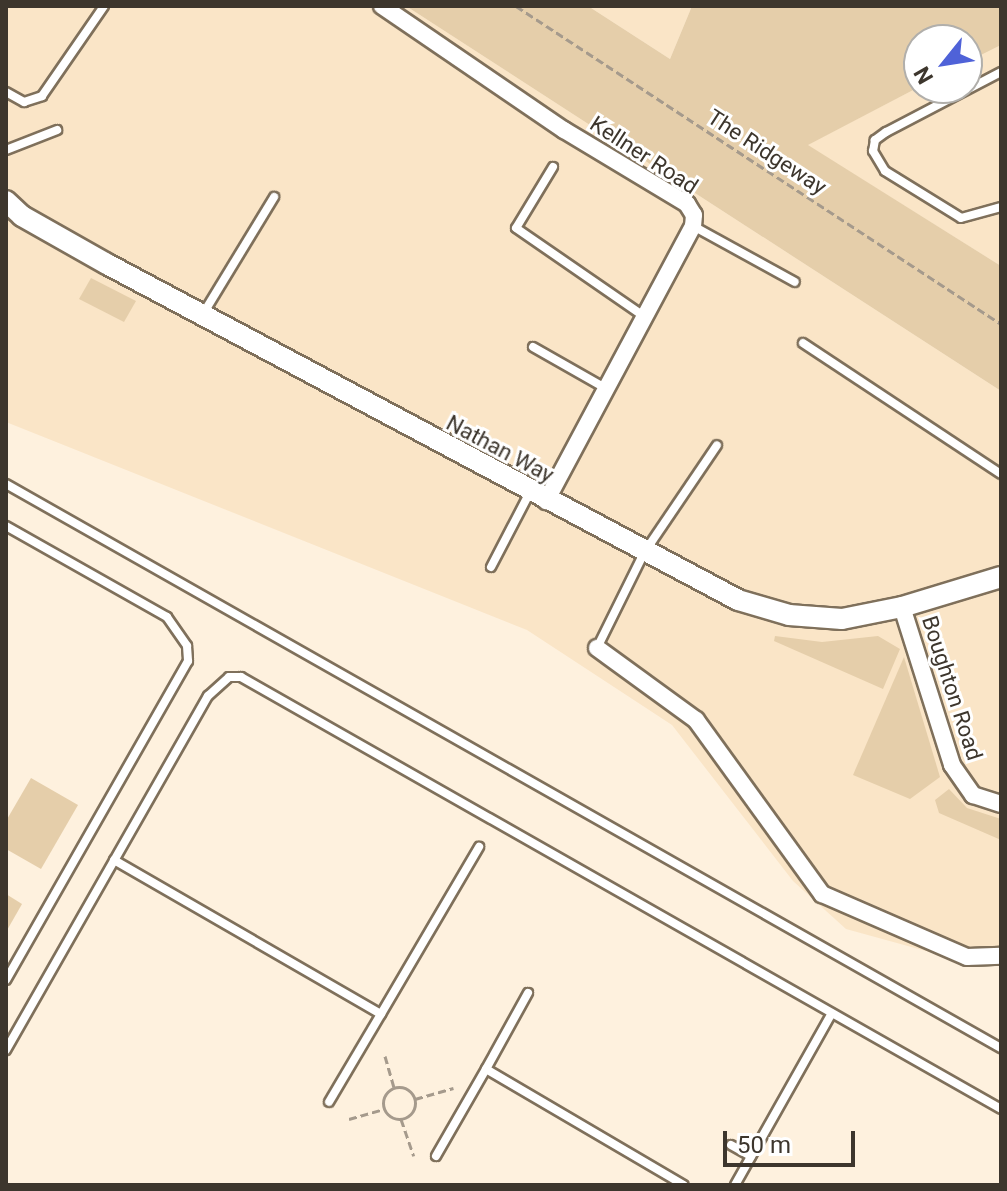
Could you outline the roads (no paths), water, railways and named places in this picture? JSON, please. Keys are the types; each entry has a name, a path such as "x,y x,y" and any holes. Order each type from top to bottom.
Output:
{"street":[{"name":"Kellner Road","path":"382,6 564,130 687,204 693,226 608,389 538,496"},
{"name":"Nathan Way","path":"6,201 46,230 644,553 738,600 789,615 842,619 902,607 1001,577"},
{"name":"Boughton Road","path":"902,607 952,765 973,795 1001,804"},
{"path":"597,648 696,720 822,894 967,957 1001,956"}],"lane":[{"path":"6,92 24,102 42,96 104,6"},
{"path":"1001,72 886,132 875,140 873,151 885,171 961,218 1001,207"},
{"path":"6,150 57,130"},
{"path":"553,167 516,228 645,318"},
{"path":"203,315 274,197"},
{"path":"693,226 795,282"},
{"path":"803,343 1001,474"},
{"path":"533,347 608,389"},
{"path":"597,648 644,553 717,445"},
{"path":"6,484 999,1044"},
{"path":"491,567 538,496"},
{"path":"6,526 167,617 187,646 188,661 6,980"},
{"path":"6,1050 208,696 229,677 241,677 1001,1109"},
{"path":"329,1102 479,847"},
{"path":"114,860 381,1014"},
{"path":"436,1156 528,993"},
{"path":"735,1185 832,1013"},
{"path":"486,1069 684,1185"},
{"path":"731,1145 751,1156"}]}
